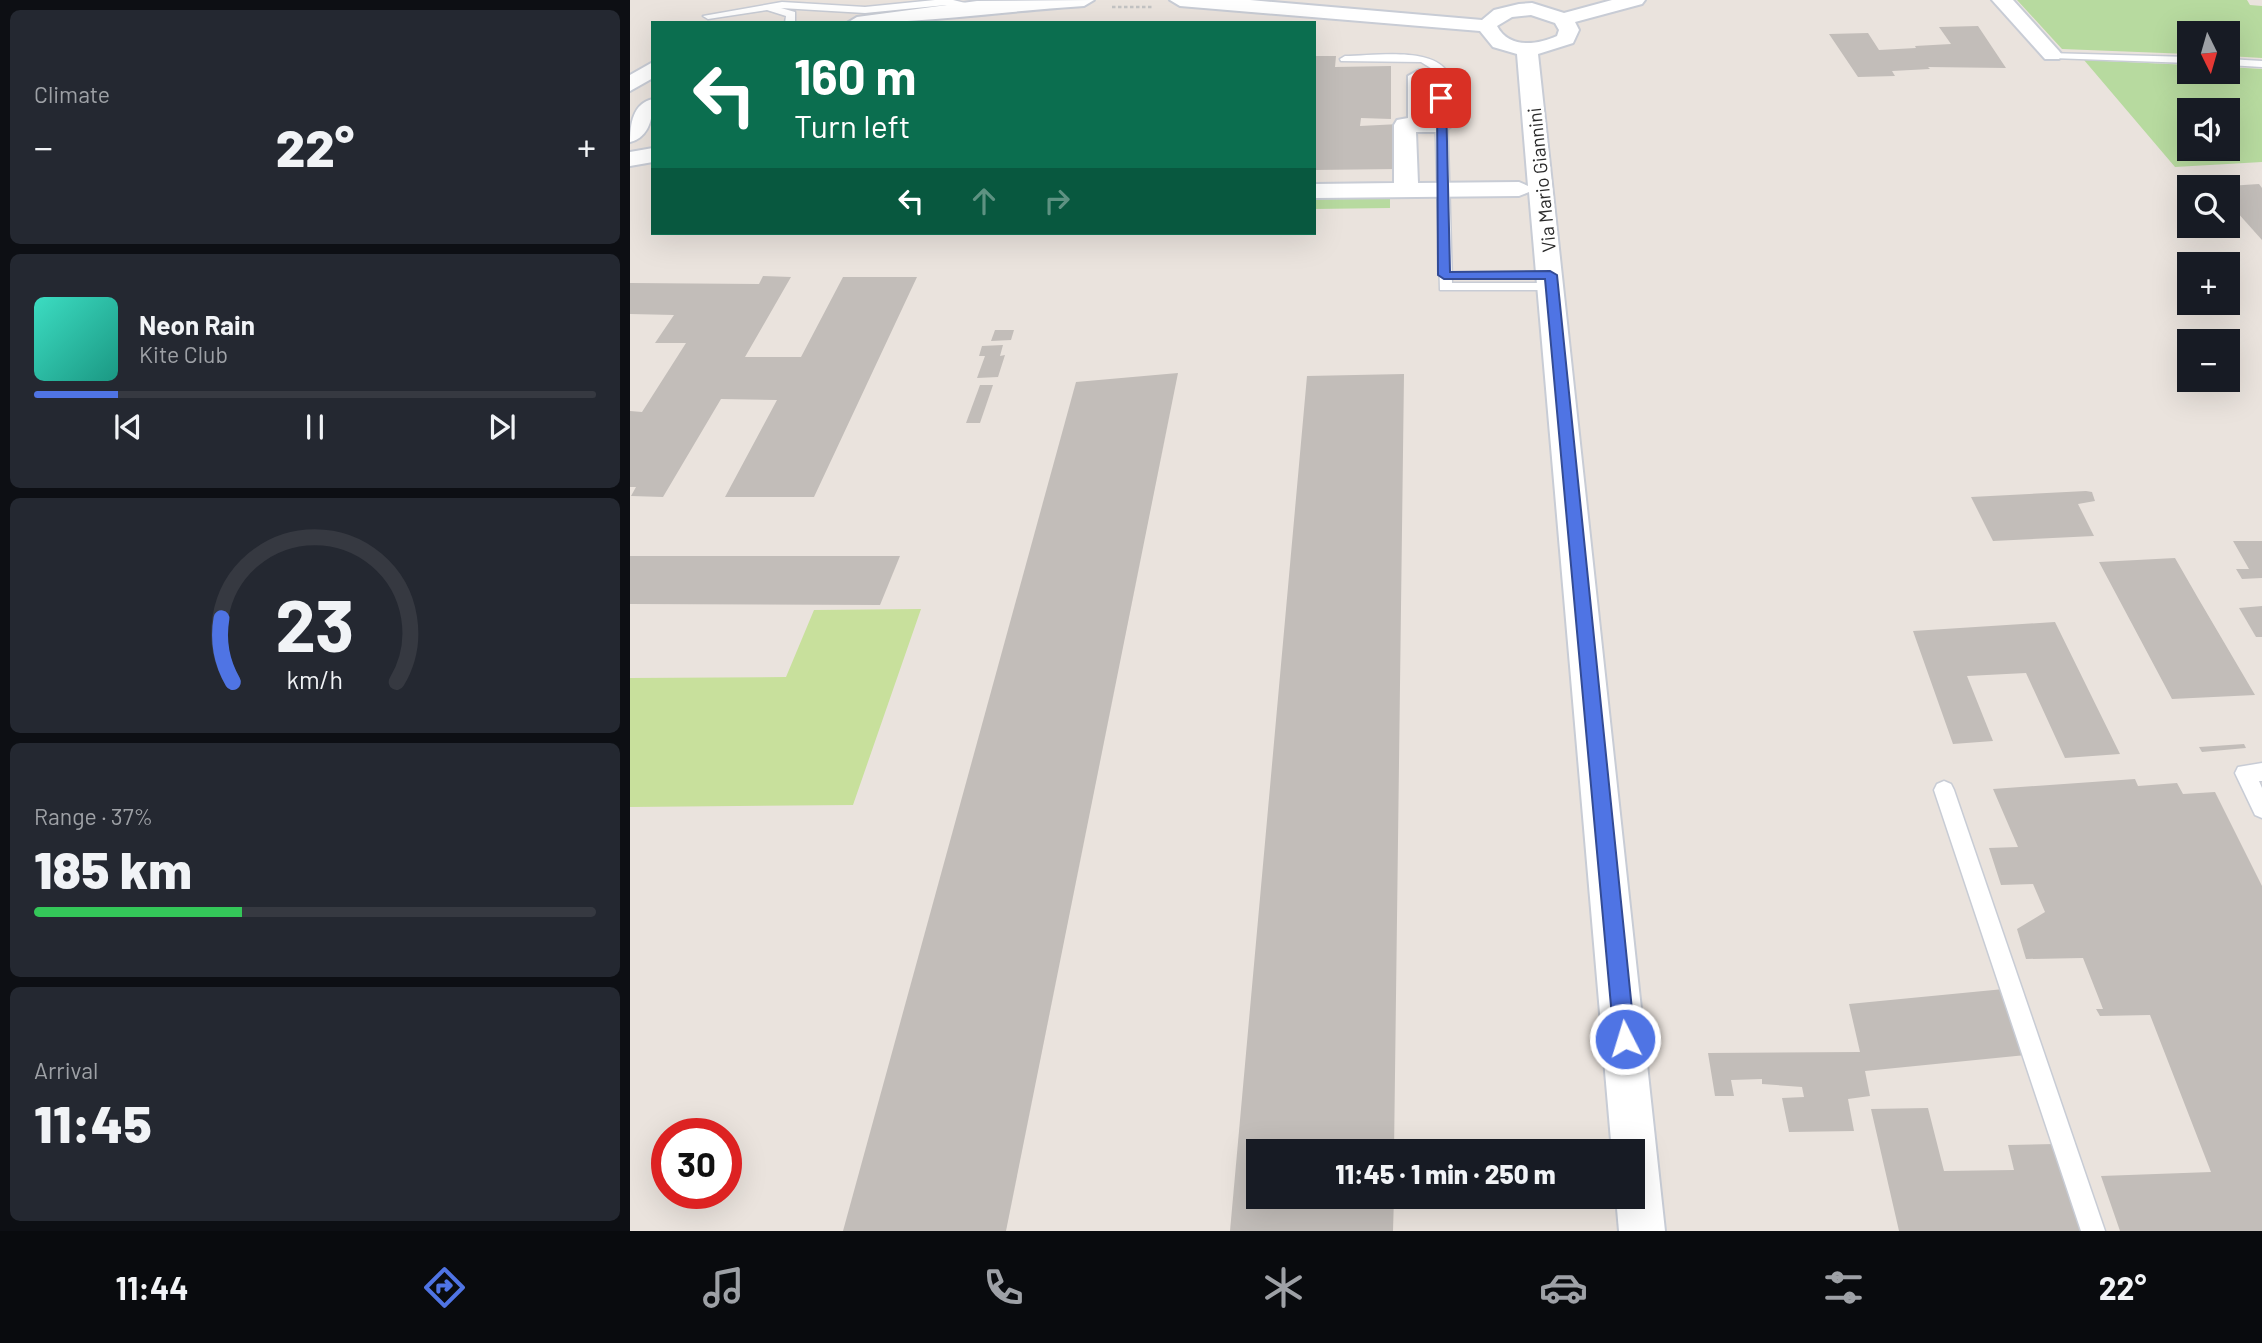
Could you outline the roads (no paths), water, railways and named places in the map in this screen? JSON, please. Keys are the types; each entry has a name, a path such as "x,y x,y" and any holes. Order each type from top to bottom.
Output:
{"street":[{"path":"1180,0 1488,26"},
{"path":"1488,26 1496,16 1513,10 1540,10 1563,19 1635,0"},
{"path":"2002,0 2052,55"},
{"path":"871,21 977,7 1085,7"},
{"path":"1488,26 1496,41 1527,49 1544,48 1566,38 1569,30 1563,19"},
{"name":"Via Mario Giannini","path":"1527,49 1642,1231"},
{"path":"630,67 651,62"},
{"path":"630,85 651,69"},
{"path":"1419,76 1419,125"},
{"path":"630,135 651,108"},
{"path":"1406,190 1405,125 1442,125"},
{"path":"630,159 651,155"},
{"path":"1316,191 1519,189"}],"lane":[{"path":"708,16 792,5 877,9 946,2 977,7"},
{"path":"761,7 791,14 790,21"},
{"path":"2052,55 2177,60"},
{"path":"1345,59 1422,59 1434,63 1440,70 1445,281 1551,281"},
{"path":"2240,63 2262,64"},
{"path":"2262,772 2245,773 2262,809"},
{"path":"1944,790 2093,1231"}]}
